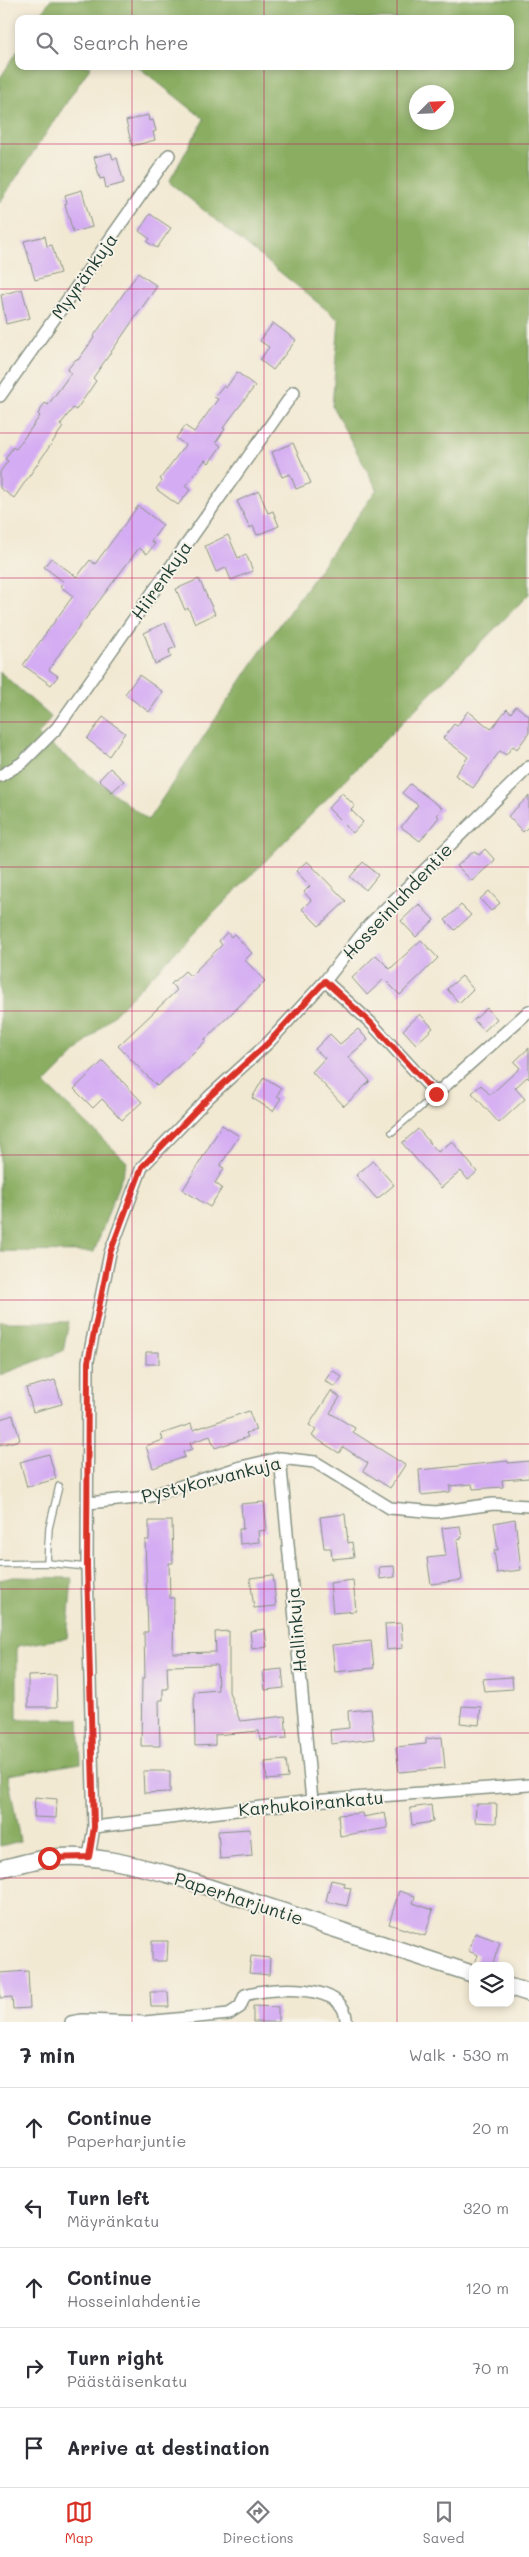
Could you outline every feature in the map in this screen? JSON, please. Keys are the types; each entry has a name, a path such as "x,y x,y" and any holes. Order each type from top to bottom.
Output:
{"street":[{"name":"Myyränkuja","path":"0,396 169,155"},
{"name":"Hiirenkuja","path":"0,776 22,763 57,728 294,392"},
{"name":"Hosseinlahdentie","path":"88,1503 88,1362 110,1253 142,1167 209,1097 269,1042 325,981 369,925 529,767"},
{"path":"325,981 371,1023 436,1094 529,1012"},
{"name":"Pystykorvankuja","path":"88,1503 147,1497 241,1467 280,1458 315,1462 390,1508 436,1512 494,1504 529,1506"},
{"name":"Hallinkuja","path":"280,1458 312,1801"},
{"path":"88,1503 87,1566 94,1827 89,1857"},
{"name":"Karhukoirankatu","path":"94,1827 312,1801 529,1785"},
{"name":"Paperharjuntie","path":"0,1869 49,1858 89,1857 120,1861 171,1875 469,1973"},
{"path":"514,1988 529,1993"},
{"path":"71,2022 82,2020 144,2022 230,2014 240,2007 245,1995 258,1991 322,1992 339,2002 346,2016 346,2022"}],"lane":[{"path":"392,1132 436,1094"},
{"path":"47,1563 50,1528 59,1486"},
{"path":"0,1564 47,1563 87,1566"}],"green space":[{"path":"50,0 529,0 529,594 45,1084 127,1162 94,1252 0,1251 0,672 51,717 38,735 148,820 256,658 377,489 332,406 339,320 169,182 204,119 142,70 514,70 514,15 41,15"},
{"path":"15,55 15,70 88,70 0,202 0,78"},
{"path":"0,1322 69,1322 63,1351 0,1375"},
{"path":"13,1577 72,1578 67,1638 17,1646 17,1719 79,1719 81,1763 8,1775 20,1841 0,1846 0,1580"}],"building":[{"path":"148,115 149,121 153,120 156,131 153,132 155,140 132,146 126,121"},
{"path":"111,153 113,159 117,158 124,183 106,188 104,178 100,179 94,157"},
{"path":"82,190 92,227 73,232 65,204 67,203 65,195"},
{"path":"150,214 171,228 157,248 147,242 150,239 139,231"},
{"path":"45,236 47,246 52,245 60,273 35,280 24,241"},
{"path":"138,273 157,286 93,378 96,381 76,410 73,408 60,425 63,427 14,498 0,488 0,472 8,461 5,459 13,447 16,449 40,416 38,414 45,403 48,405 71,373 67,370 76,359 78,360"},
{"path":"22,289 30,318 6,324 1,295"},
{"path":"273,323 296,340 273,370 260,360 269,347 260,341"},
{"path":"237,372 255,386 223,428 225,429 216,442 221,446 209,463 205,460 185,486 190,490 178,505 156,489 162,481 160,479 185,445 176,438 185,426 194,432 218,399 214,397 223,386 226,388"},
{"path":"293,443 311,483 296,489 290,474 282,477 272,452"},
{"path":"259,491 268,513 273,511 279,526 257,535 253,526 250,528 237,501"},
{"path":"138,506 163,525 151,541 155,544 147,554 139,548 62,650 49,670 58,676 51,685 23,665 73,596 60,586 64,582 44,567 51,558 77,577 90,560 95,564"},
{"path":"228,535 238,558 246,554 253,571 231,580 226,568 216,572 205,546"},
{"path":"199,579 215,614 195,623 188,608 185,610 176,589"},
{"path":"165,623 176,647 169,650 171,657 155,664 144,633"},
{"path":"139,675 163,692 149,712 125,694"},
{"path":"516,706 529,716 529,733 517,749 513,746 506,755 500,751 473,788 455,775 468,757 443,738 454,724 457,726 468,711 491,729 507,709 511,713"},
{"path":"103,717 125,733 109,756 87,739"},
{"path":"110,768 124,781 112,792 99,780"},
{"path":"410,784 442,808 437,815 439,817 420,841 401,827 418,805 402,793"},
{"path":"342,793 355,806 351,810 363,822 353,833 328,808"},
{"path":"529,796 529,826 523,832 508,816"},
{"path":"485,849 495,860 472,881 457,866 474,851 479,855"},
{"path":"307,861 346,901 319,926 302,909 311,900 304,892 310,886 296,871"},
{"path":"363,862 378,875 366,890 350,877"},
{"path":"489,891 500,903 491,911 480,899"},
{"path":"419,904 434,920 416,937 401,921"},
{"path":"461,905 471,915 455,930 445,920"},
{"path":"227,932 231,937 234,934 252,953 245,960 265,981 205,1039 206,1041 157,1086 118,1046 177,990 171,984 185,971 190,976 222,945 219,941"},
{"path":"421,940 438,958 400,995 384,979 367,995 352,978 376,955 390,969"},
{"path":"462,976 473,989 459,1003 447,989"},
{"path":"487,1008 497,1019 484,1031 474,1020"},
{"path":"420,1014 433,1028 416,1044 403,1030"},
{"path":"358,1029 368,1040 348,1057 370,1081 344,1106 312,1072 325,1058 315,1049 330,1034 340,1044"},
{"path":"529,1048 529,1079 527,1077 515,1088 525,1099 499,1123 472,1093 481,1085 490,1095 520,1068 514,1062"},
{"path":"103,1061 142,1102 122,1120 102,1099 93,1108 74,1089"},
{"path":"264,1077 281,1088 277,1096 281,1098 273,1111 252,1098"},
{"path":"222,1125 239,1136 220,1166 224,1168 215,1183 222,1188 210,1207 183,1190"},
{"path":"418,1129 438,1152 452,1141 477,1172 468,1180 461,1171 441,1188 402,1143"},
{"path":"373,1161 394,1185 377,1199 356,1175"},
{"path":"146,1352 159,1352 159,1364 146,1364"},
{"path":"332,1370 342,1377 335,1387 325,1381"},
{"path":"55,1380 62,1404 33,1412 26,1388"},
{"path":"331,1391 340,1397 330,1413 355,1428 353,1432 405,1465 390,1488 363,1471 368,1463 343,1447 339,1453 312,1436 316,1430 309,1425"},
{"path":"249,1411 256,1430 246,1433 248,1437 215,1448 210,1436 190,1443 192,1449 183,1452 185,1457 153,1468 146,1446 163,1440 161,1434 191,1424 193,1430"},
{"path":"13,1415 20,1440 0,1445 0,1419"},
{"path":"49,1454 56,1479 27,1487 20,1462"},
{"path":"508,1461 508,1463 529,1461 529,1478 502,1480 503,1487 473,1489 472,1484 450,1486 450,1492 421,1495 419,1470"},
{"path":"264,1502 267,1530 258,1531 259,1542 240,1544 239,1529 243,1529 241,1504"},
{"path":"345,1514 348,1543 352,1542 354,1557 332,1559 331,1548 324,1548 320,1517"},
{"path":"515,1519 521,1570 497,1573 494,1550 498,1550 494,1523"},
{"path":"149,1521 172,1521 173,1563 169,1563 170,1598 174,1598 173,1653 216,1652 215,1632 229,1631 229,1692 240,1721 285,1716 287,1738 260,1740 259,1731 215,1735 215,1745 195,1746 194,1692 218,1690 217,1665 167,1666 168,1689 163,1689 163,1700 159,1700 160,1746 141,1746 142,1678 145,1678 144,1632 148,1632 145,1540 149,1540"},
{"path":"460,1526 462,1538 457,1539 462,1580 431,1584 427,1558 446,1556 442,1528"},
{"path":"394,1566 395,1577 380,1579 379,1567"},
{"path":"273,1575 276,1606 254,1608 250,1578"},
{"path":"353,1580 356,1611 333,1613 330,1583"},
{"path":"401,1623 403,1648 387,1650 385,1624"},
{"path":"265,1629 267,1647 252,1649 250,1631"},
{"path":"371,1641 374,1668 335,1672 332,1645"},
{"path":"282,1669 284,1688 265,1690 263,1671"},
{"path":"56,1675 57,1707 28,1707 28,1676"},
{"path":"512,1677 513,1689 484,1691 482,1679"},
{"path":"462,1706 481,1707 479,1725 460,1723"},
{"path":"371,1709 374,1739 331,1744 330,1730 349,1728 348,1711"},
{"path":"442,1737 445,1768 399,1772 396,1747 426,1744 426,1739"},
{"path":"286,1760 288,1778 267,1780 265,1762"},
{"path":"143,1771 170,1771 170,1792 144,1793"},
{"path":"35,1797 57,1799 56,1818 34,1817"},
{"path":"476,1804 497,1804 496,1823 475,1822"},
{"path":"431,1805 433,1822 412,1825 410,1808"},
{"path":"362,1813 363,1817 385,1813 388,1828 340,1836 338,1815"},
{"path":"250,1829 252,1856 220,1859 218,1831"},
{"path":"331,1880 345,1883 344,1887 351,1888 347,1906 326,1901"},
{"path":"399,1891 415,1896 413,1903 433,1910 425,1936 389,1924"},
{"path":"475,1933 500,1942 493,1962 475,1962 478,1955 468,1951"},
{"path":"152,1941 168,1941 167,1961 152,1961"},
{"path":"251,1956 270,1958 269,1975 249,1973"},
{"path":"28,1971 30,2008 13,2009 12,1997 0,1998 0,1973"},
{"path":"150,1992 168,1992 169,2007 151,2007"},
{"path":"253,2006 278,2007 278,2022 253,2022"}],"route":[{"path":"49,1858 89,1857 94,1827 87,1566 88,1362 110,1253 142,1167 209,1097 269,1042 325,981 371,1023 436,1094"}]}
